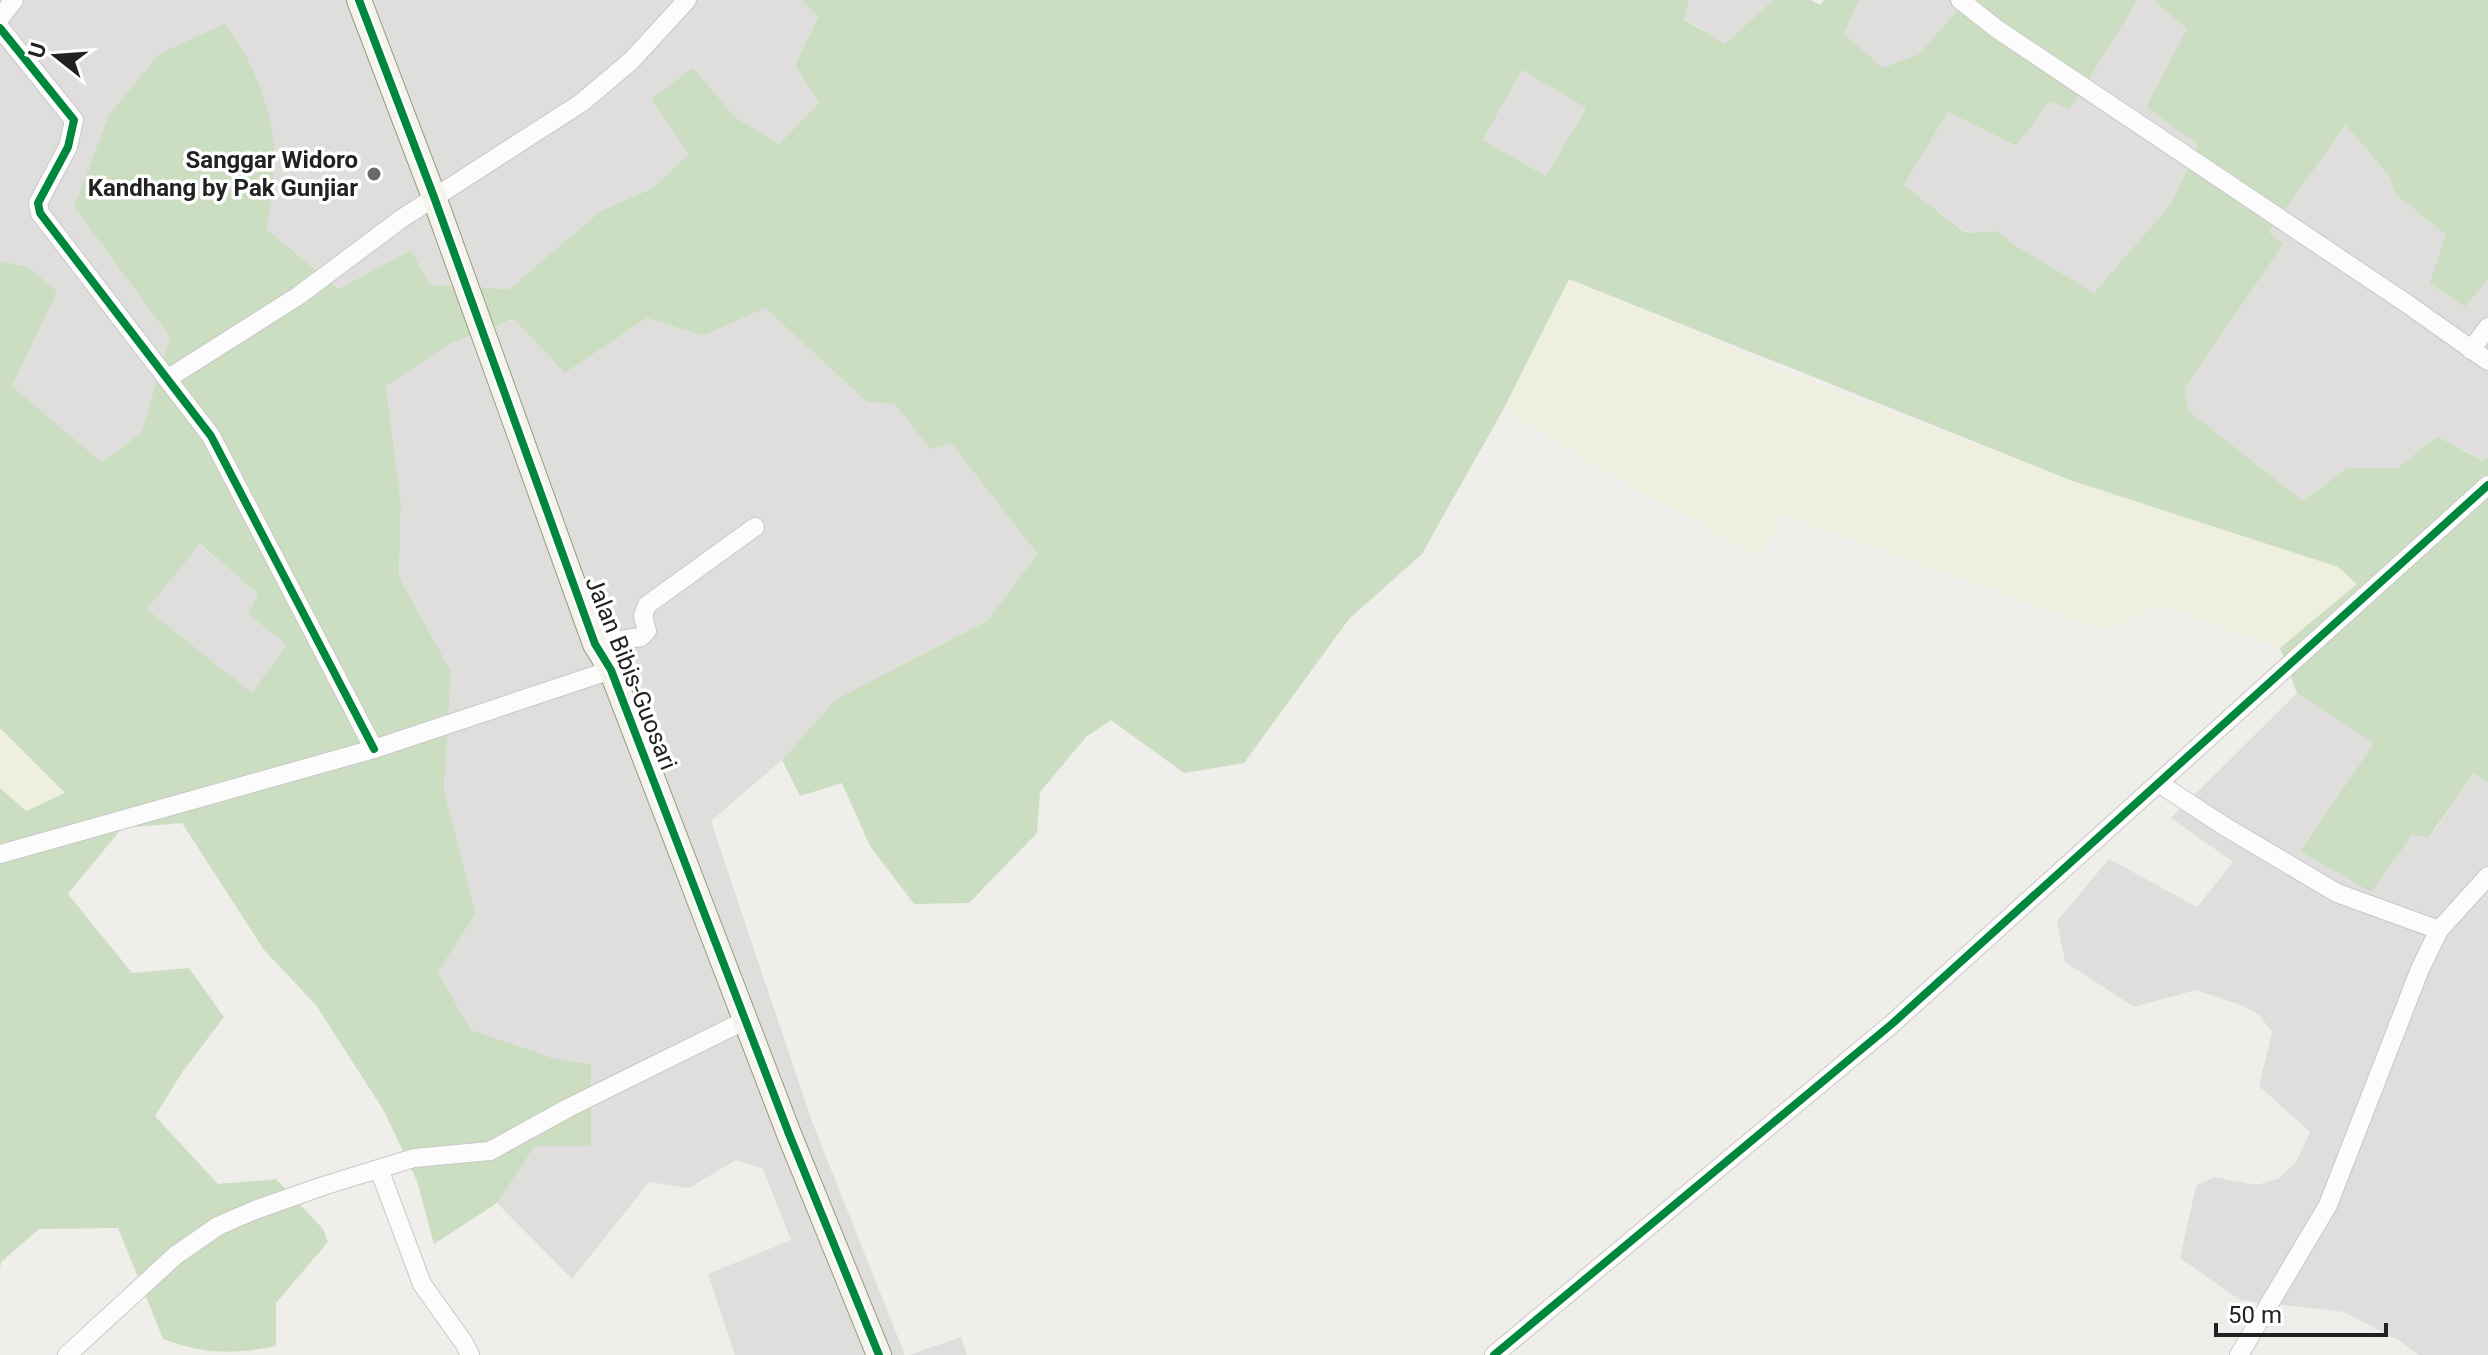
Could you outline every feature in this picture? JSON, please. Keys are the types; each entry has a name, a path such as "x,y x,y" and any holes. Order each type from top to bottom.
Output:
{"street":[{"path":"0,18 14,0"},
{"name":"Jalan Bibis-Guosari","path":"359,0 434,197 595,644 611,670 789,1134 879,1355"},
{"path":"167,379 298,296 434,197 581,103 611,81 687,0"},
{"path":"1960,0 1997,29 2488,361"},
{"path":"0,28 74,120 68,147 38,203 40,213 211,436 374,749"},
{"path":"2471,350 2488,327"},
{"path":"1494,1355 1893,1023 2488,485"},
{"path":"595,644 641,637 647,631 643,616 647,605 755,527"},
{"path":"0,854 374,749 611,670"},
{"path":"2160,784 2337,893 2439,930"},
{"path":"2239,1355 2328,1205 2420,969 2439,930 2488,876"},
{"path":"67,1355 176,1255 218,1226 282,1200 414,1158 490,1151 568,1108 746,1020"},
{"path":"379,1169 422,1284 470,1355"}],"shaded area":[{"path":"0,0 801,0 818,17 795,65 819,103 779,144 735,117 692,68 689,154 651,189 602,210 509,289 430,285 411,250 340,289 267,229 275,162 274,141 74,207 170,337 141,433 100,462 12,386 56,292 29,267 0,261"},
{"path":"1689,0 1773,0 1725,44 1684,18"},
{"path":"1859,0 1966,0 1919,54 1883,69 1844,34"},
{"path":"2138,0 2153,0 2188,29 2147,107 2198,143 2171,204 2094,294 1997,231 1967,233 1904,185 1948,112 2015,146 2050,101 2069,109"},
{"path":"1522,70 1586,108 1546,176 1483,140"},
{"path":"2346,125 2389,176 2395,194 2446,235 2465,307 2488,279 2488,456 2484,461 2437,436 2398,469 2347,468 2303,501 2188,410 2185,388 2282,244 2269,232"},
{"path":"765,308 867,402 895,404 930,448 952,444 1037,554 987,621 836,699 782,760 711,821 811,1119 905,1355 735,1355 708,1274 791,1240 763,1169 736,1160 689,1188 649,1182 572,1279 497,1203 590,1064 556,1059 471,1030 438,972 476,912 444,790 451,671 399,577 401,502 386,386 449,344 515,319 565,373 647,318 703,336"},
{"path":"199,544 258,594 248,614 286,645 252,694 147,609"},
{"path":"2297,693 2374,743 2300,850 2371,891 2412,834 2430,837 2474,773 2488,783 2488,1355 2419,1355 2400,1341 2344,1312 2240,1300 2180,1258 2196,1186 2214,1177 2256,1185 2278,1179 2296,1162 2310,1132 2259,1086 2272,1032 2259,1015 2241,1005 2196,990 2134,1007 2065,962 2057,921 2109,859 2197,907 2233,862 2171,818"},
{"path":"961,1337 967,1355 909,1355"}],"green space":[{"path":"801,0 1689,0 1684,19 1725,44 1773,0 1811,0 1820,5 1824,0 1859,0 1844,34 1883,68 1919,54 1966,0 2138,0 2069,110 2050,101 2016,146 1948,112 1904,185 1966,233 1997,231 2016,246 2094,293 2171,204 2198,144 2146,107 2187,29 2153,0 2488,0 2488,279 2465,307 2430,283 2446,235 2395,194 2389,176 2346,125 2269,232 2283,244 2185,388 2188,410 2303,501 2347,468 2398,468 2437,436 2483,461 2488,457 2488,783 2474,773 2429,837 2412,835 2371,892 2300,851 2374,743 2297,693 2280,648 2357,584 2338,567 2070,480 1569,279 1504,408 1422,554 1349,619 1244,763 1184,773 1111,720 1086,737 1040,792 1037,833 969,903 914,904 870,846 842,783 800,796 782,760 836,699 987,621 1037,554 952,444 930,449 895,404 867,402 765,308 703,336 647,318 565,373 514,319 449,344 386,386 401,502 399,577 451,671 444,790 476,913 438,972 471,1030 556,1059 591,1064 591,1146 535,1146 497,1203 434,1244 417,1181 384,1111 316,1005 264,950 182,823 122,828 68,894 132,973 189,968 224,1017 183,1071 155,1116 218,1184 276,1179 323,1229 328,1242 276,1303 276,1346 246,1351 205,1350 163,1339 118,1228 39,1229 1,1262 0,1271 0,788 26,811 65,793 0,728 0,261 29,267 57,292 12,386 101,462 141,433 170,337 74,207 109,115 159,54 224,24 233,35 257,79 272,128 275,164 267,229 339,289 411,250 430,285 509,289 602,210 651,189 689,154 651,99 693,68 735,117 779,144 819,103 795,65 818,17","holes":["1522,70 1586,108 1546,176 1483,140","200,544 258,594 248,614 286,645 252,693 147,609"]},
{"path":"1569,279 1819,385 2070,480 2338,567 2358,584 2280,648 2157,604 2105,631 1784,515 1759,557 1581,458 1504,408"},
{"path":"0,728 66,793 26,811 0,788"}],"cycle path":[{"path":"359,0 434,197 595,644 611,670 789,1134 879,1355"},
{"path":"0,28 74,120 68,147 38,203 40,213 211,436 374,749"},
{"path":"1494,1355 1893,1023 2488,485"}],"place":[{"name":"Sanggar Widoro Kandhang by Pak Gunjiar","path":"374,174"}]}
